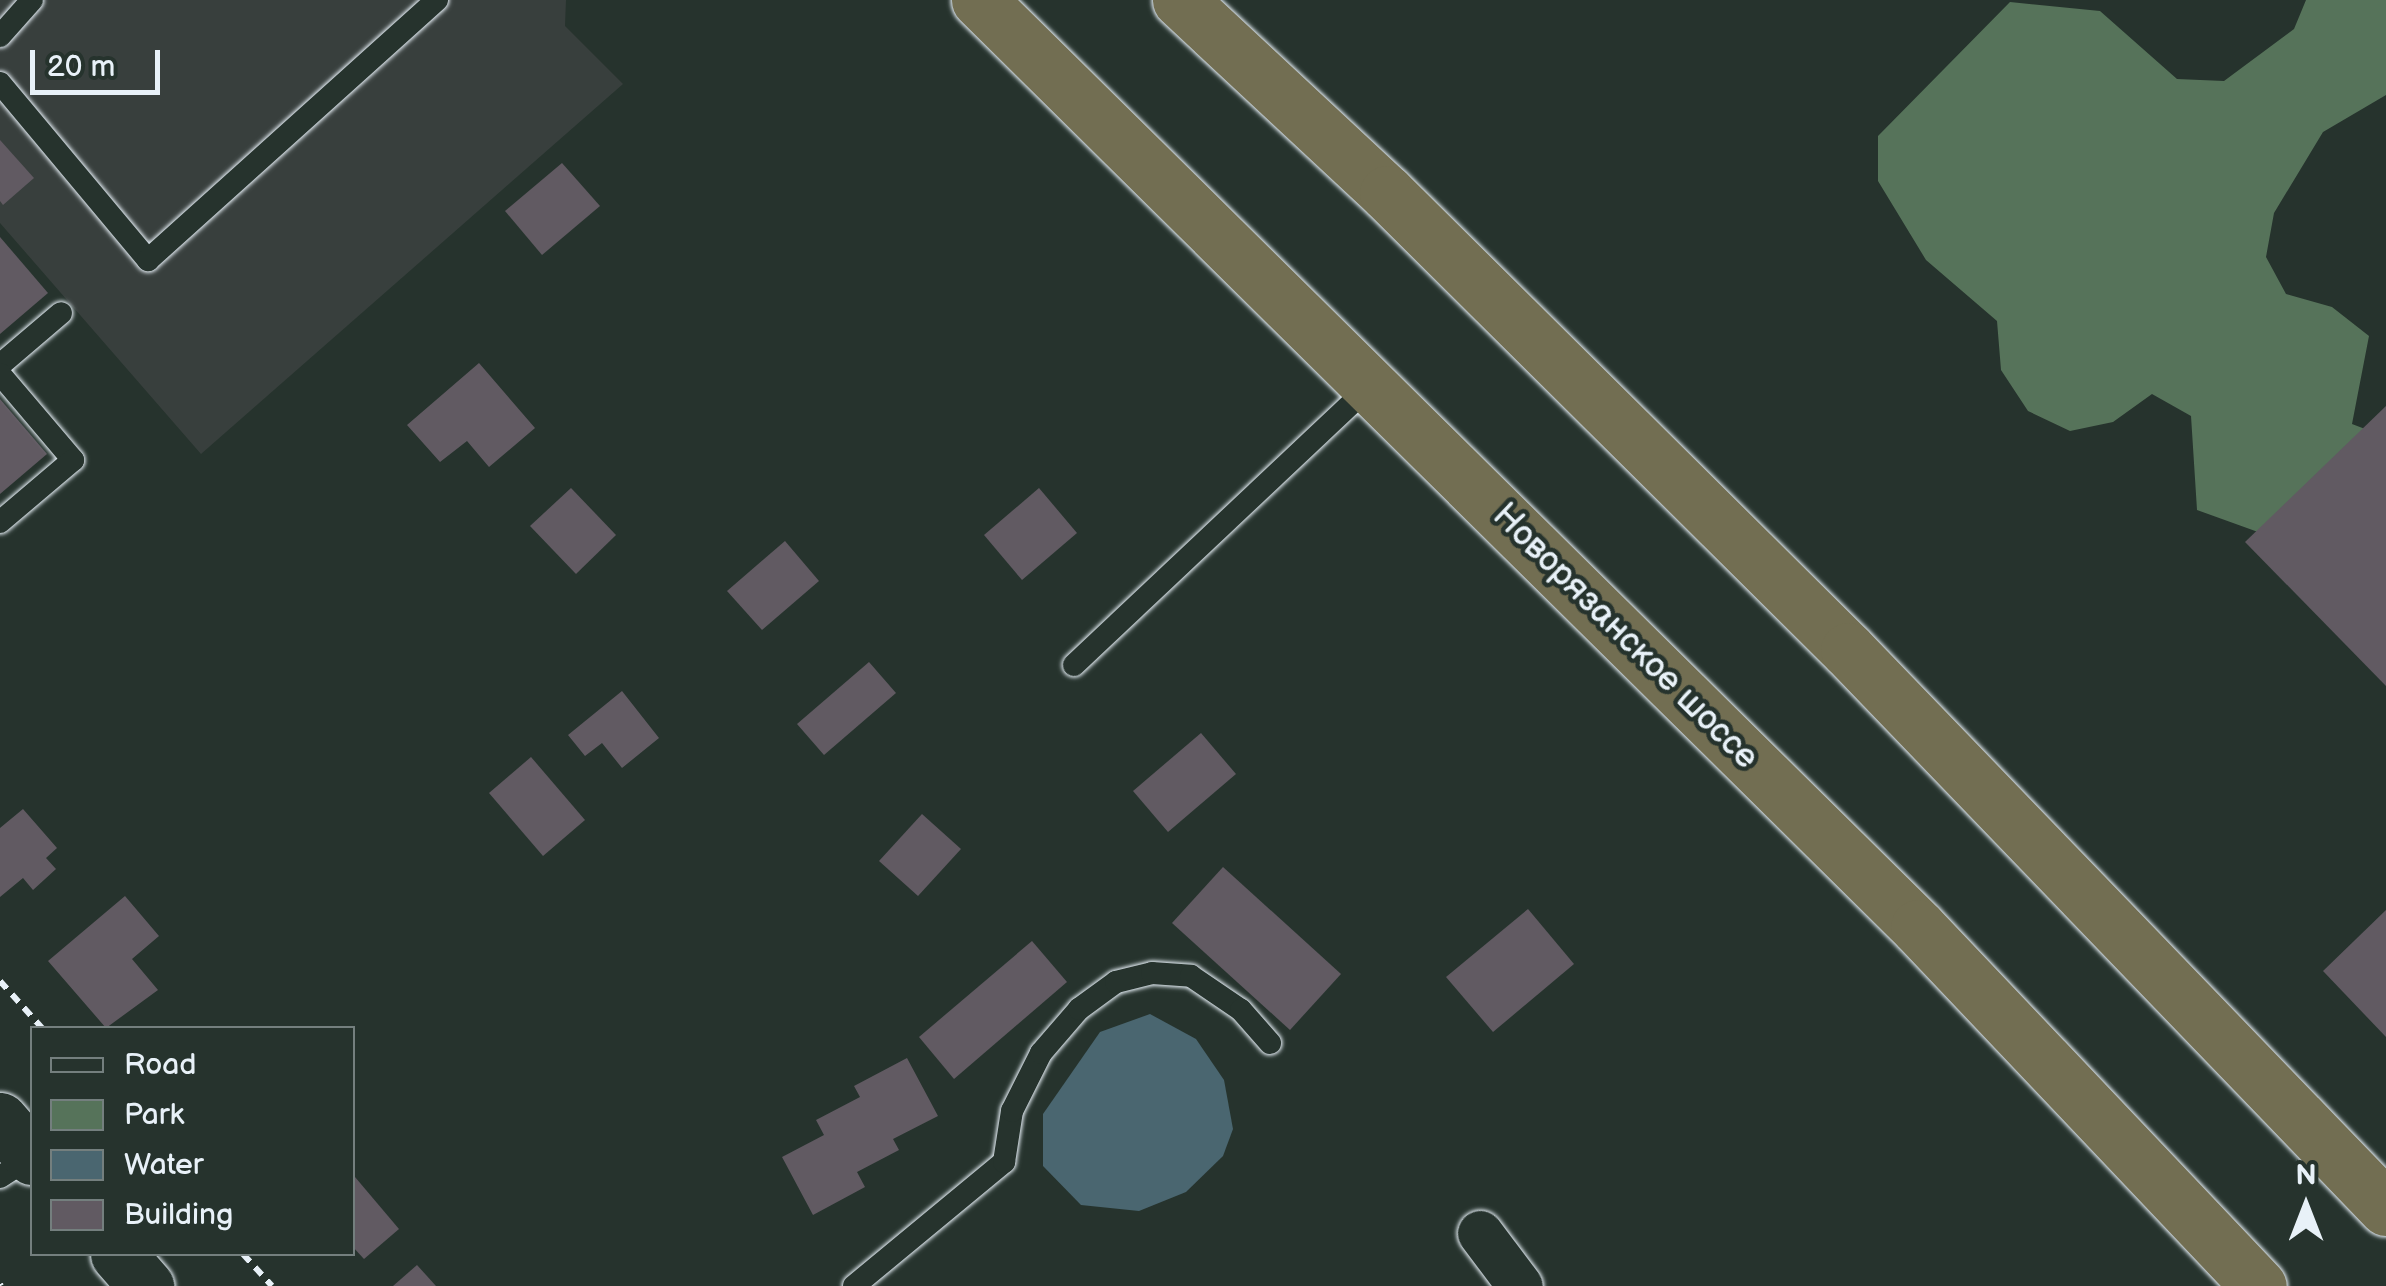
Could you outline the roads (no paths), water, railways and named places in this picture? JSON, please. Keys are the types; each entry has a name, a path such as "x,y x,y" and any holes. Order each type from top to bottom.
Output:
{"highway":[{"name":"Новорязанское шоссе","path":"980,0 1918,927 2259,1286"},
{"path":"1180,0 1387,193 1848,650 2386,1208"}],"main road":[{"path":"0,1120 30,1154"},
{"path":"120,1256 146,1286"}],"street":[{"path":"1480,1233 1520,1286"}],"lane":[{"path":"0,36 32,0"},
{"path":"0,82 148,260 437,0"},
{"path":"0,365 60,313"},
{"path":"0,374 73,460 0,522"},
{"path":"1074,665 1370,386"},
{"path":"854,1286 1004,1162 1012,1111 1041,1054 1080,1009 1116,982 1152,973 1191,976 1241,1010 1270,1043"},
{"path":"0,1177 30,1157"}],"water":[{"path":"1150,1014 1196,1039 1224,1080 1233,1129 1223,1156 1186,1192 1139,1211 1081,1205 1043,1166 1043,1114 1100,1032"}]}
